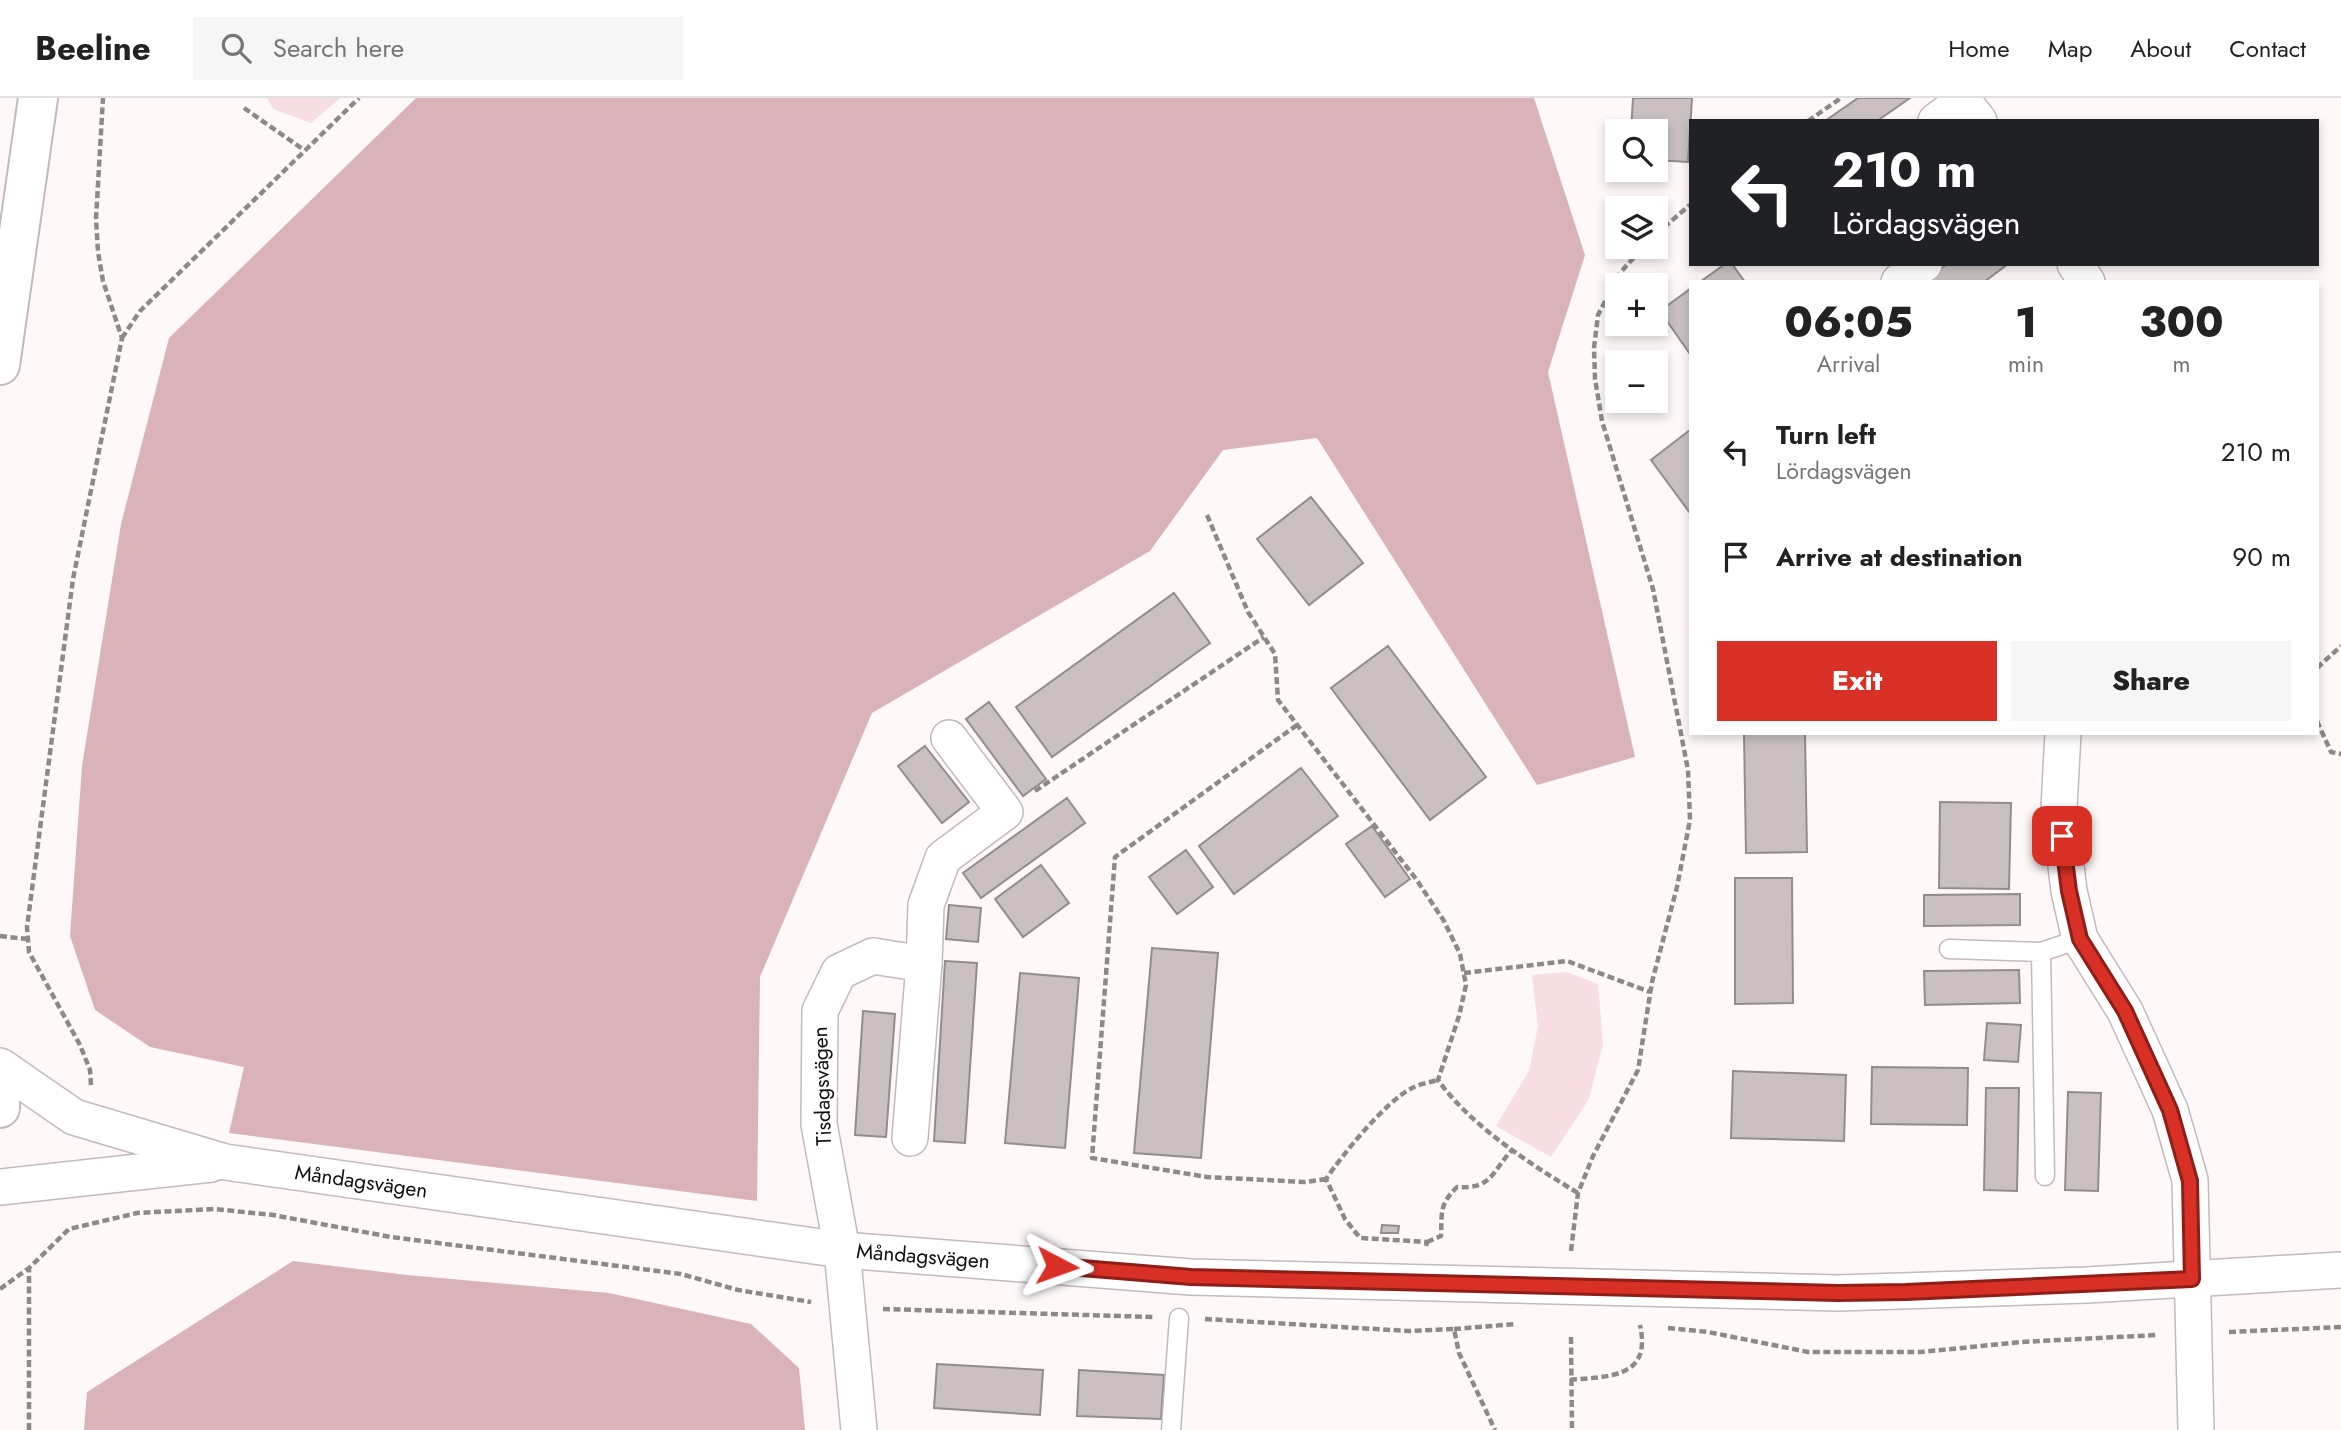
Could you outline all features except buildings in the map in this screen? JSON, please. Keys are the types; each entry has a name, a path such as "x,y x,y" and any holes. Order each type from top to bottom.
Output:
{"main road":[{"path":"0,365 38,98"},
{"path":"0,1091 0,1108"}],"street":[{"path":"1939,119 1963,101 1977,119"},
{"path":"1902,280 1921,266"},
{"path":"2063,735 2059,808 2069,891 2080,939 2125,1011 2170,1110 2190,1181 2196,1430"},
{"path":"909,1138 924,964 926,905 943,858 1005,811 950,738"},
{"name":"Tisdagsvägen","path":"859,1430 842,1250 819,1125 820,1011 839,972 873,956 924,964"},
{"name":"Måndagsvägen","path":"0,1066 74,1117 225,1162 842,1250 1191,1277 1838,1293 1920,1292 2341,1270"},
{"name":"Måndagsvägen","path":"0,1187 225,1162"}],"lane":[{"path":"1949,949 2041,952 2080,939"},
{"path":"2041,952 2045,1176"},
{"path":"1171,1430 1178,1318"}],"path":[{"path":"103,98 96,196 98,252 103,281 122,338"},
{"path":"74,1117 92,1083 90,1070 60,1005 29,952 27,939 73,579 122,338 140,311 359,98"},
{"path":"1811,119 1841,98"},
{"path":"244,108 304,150"},
{"path":"1668,224 1689,206"},
{"path":"1570,1256 1578,1193 1593,1156 1637,1070 1650,992 1677,887 1690,820 1688,770 1653,589 1602,421 1595,379 1594,348 1598,315 1620,273 1632,259"},
{"path":"1207,515 1248,612 1275,654 1278,700 1416,879 1444,921 1460,954 1466,985 1438,1080"},
{"path":"1005,811 1264,637"},
{"path":"2319,666 2341,646"},
{"path":"1297,725 1115,857 1092,1158 1207,1177 1305,1182 1326,1179 1340,1158 1379,1116 1411,1088 1438,1080"},
{"path":"2319,725 2331,752 2341,754"},
{"path":"0,936 27,939"},
{"path":"1464,973 1567,961 1650,992"},
{"path":"1438,1080 1450,1096 1513,1150 1578,1193"},
{"path":"1326,1179 1345,1219 1360,1238 1427,1244 1441,1236 1441,1210 1446,1198 1457,1187 1478,1188 1492,1177 1513,1150"},
{"path":"60,1181 64,1218 69,1229"},
{"path":"0,1289 29,1268 69,1229 137,1213 214,1209 273,1215 391,1237 681,1274 738,1290 848,1308 1178,1318 1409,1331 1521,1324"},
{"path":"29,1268 29,1430"},
{"path":"1627,1325 1654,1326"},
{"path":"1570,1380 1620,1375 1632,1367 1639,1357 1644,1340 1640,1325"},
{"path":"1667,1328 1708,1332 1808,1352 1921,1352 2021,1342 2341,1327"},
{"path":"1454,1329 1460,1353 1495,1430"},
{"path":"1571,1336 1572,1430"}],"shaded area":[{"path":"267,98 340,98 311,123 273,109"},
{"path":"416,98 1534,98 1585,255 1548,372 1635,757 1537,785 1317,438 1223,450 1150,551 872,713 760,977 757,1201 229,1133 244,1067 150,1047 95,1010 70,936 82,766 121,524 169,338"},
{"path":"1566,972 1598,984 1603,1044 1589,1099 1551,1157 1496,1126 1529,1071 1538,1026 1532,975"},
{"path":"293,1261 407,1275 609,1293 751,1324 799,1368 805,1430 84,1430 87,1392"}],"route":[{"path":"1057,1266 1191,1277 1838,1293 2192,1279 2190,1181 2170,1110 2125,1011 2080,939 2069,891 2062,836"}]}
